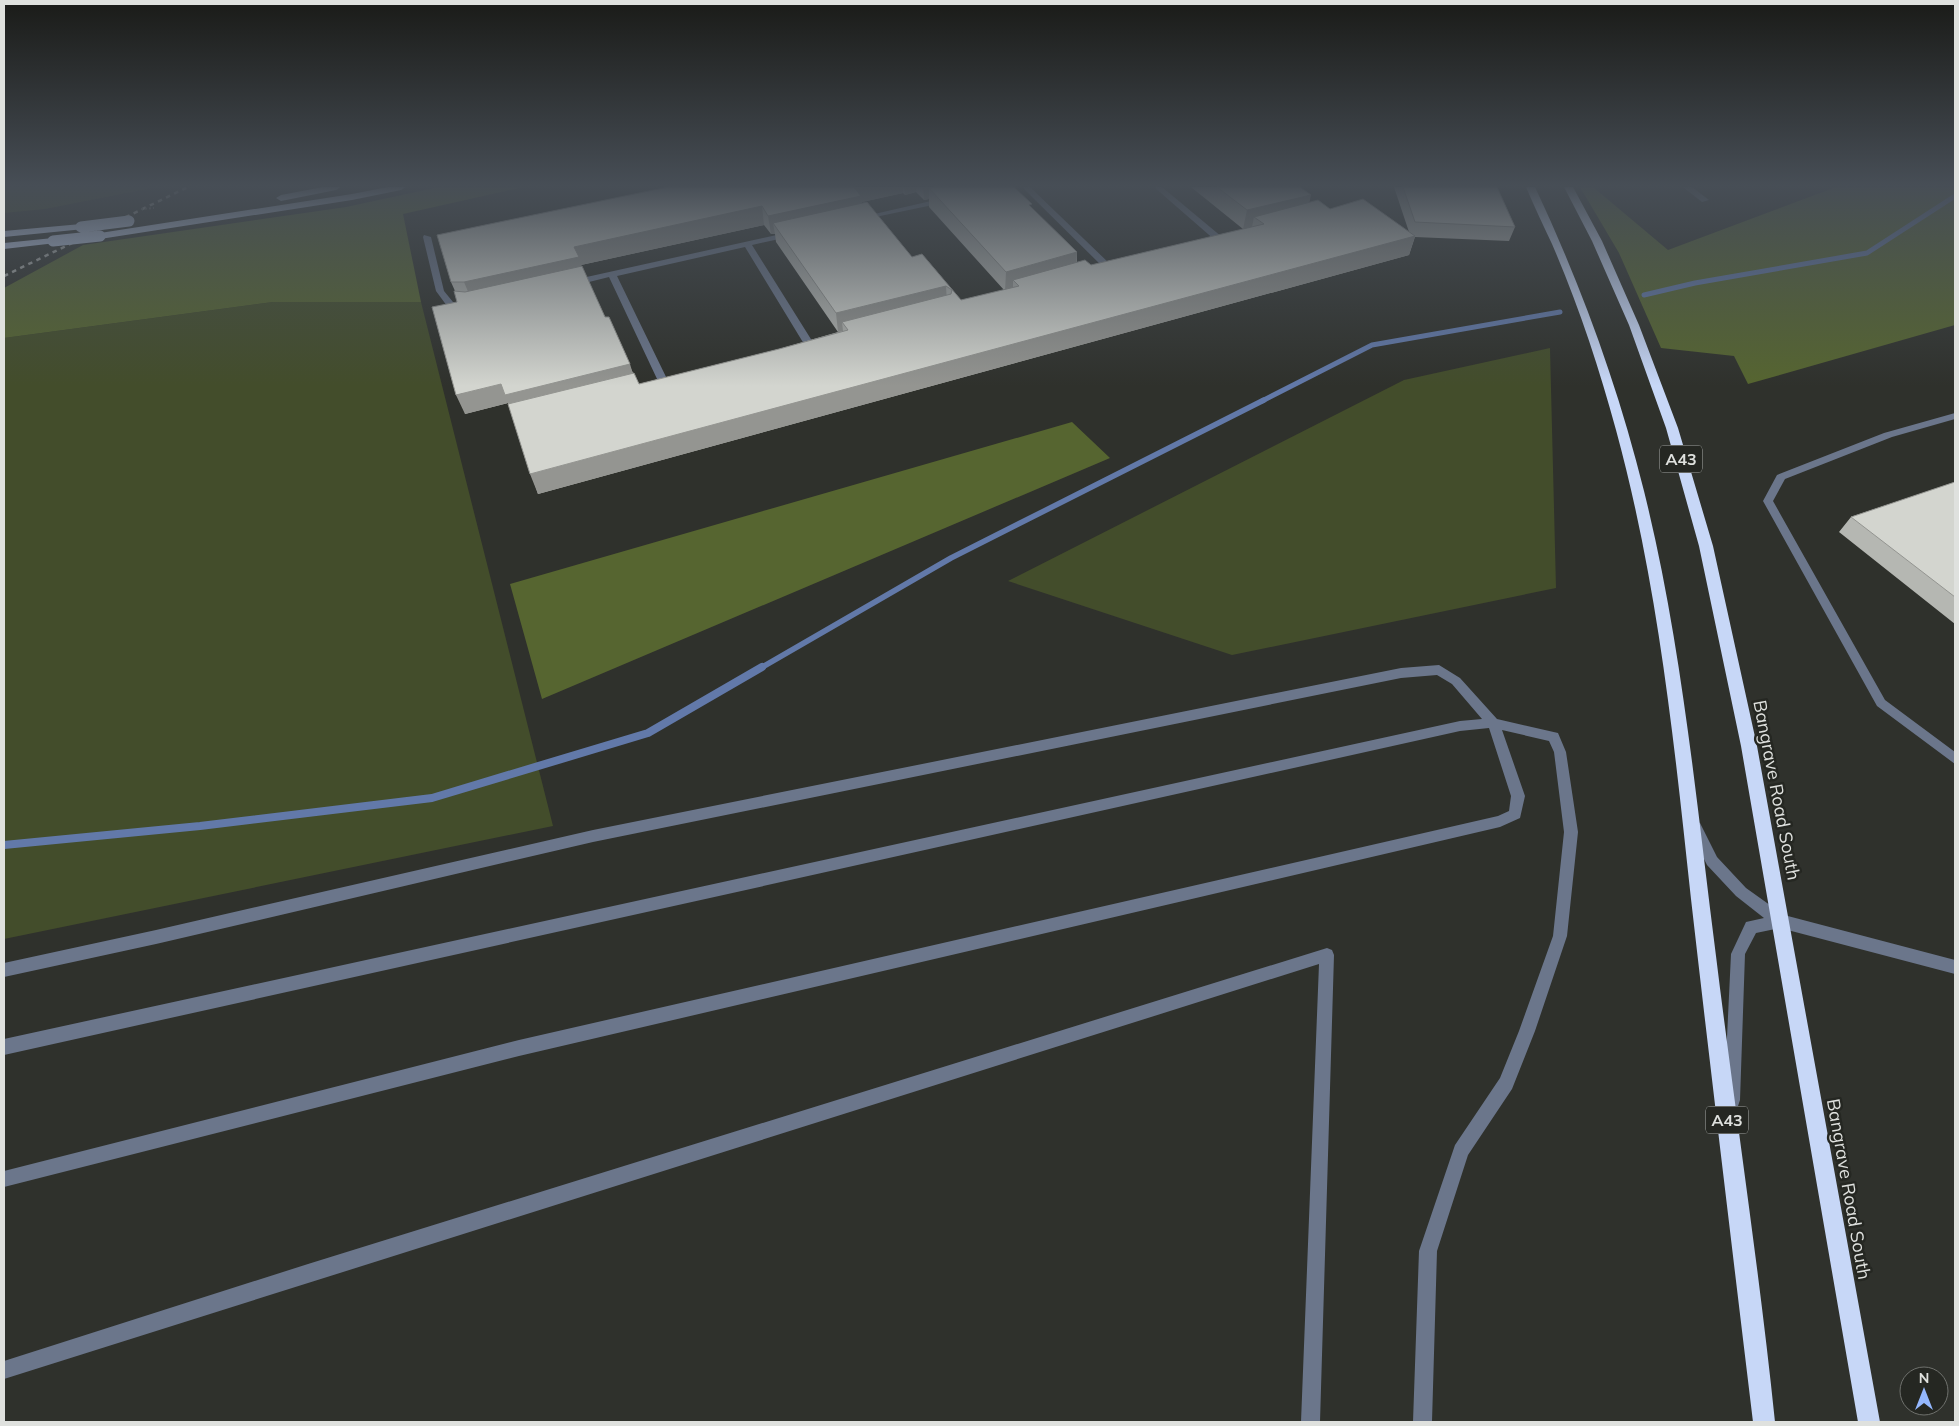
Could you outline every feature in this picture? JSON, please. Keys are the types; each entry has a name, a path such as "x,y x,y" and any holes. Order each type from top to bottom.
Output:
{"highway":[{"name":"A43","path":"1562,254 1588,318 1618,418 1648,537 1674,684 1764,1422"},
{"name":"Bangrave Road South","path":"1603,254 1634,325 1672,428 1706,546 1748,746 1869,1422"}],"street":[{"path":"431,254 440,291 450,304 472,306"},
{"path":"566,284 701,254"},
{"path":"753,254 809,344"},
{"path":"1094,254 1108,267"},
{"path":"1099,270 1117,265"},
{"path":"612,274 663,381"},
{"path":"1955,416 1888,435 1781,477 1768,501 1881,703 1955,759"},
{"path":"4,970 156,937 593,836 1401,672 1439,670 1456,681 1493,723 1518,796 1515,814 1500,821 519,1048 4,1179"},
{"path":"4,1047 1460,726 1493,723 1554,737 1560,752 1571,832 1560,936 1527,1031 1506,1083 1461,1151 1428,1251 1423,1422"},
{"path":"1690,817 1712,861 1741,892 1780,921 1955,966"},
{"path":"1730,1142 1738,954 1751,927 1780,921"},
{"path":"4,1370 317,1270 1327,955 1311,1422"}],"green space":[{"path":"67,254 411,254 421,302 273,302 4,338 4,288"},
{"path":"1619,254 1955,254 1955,325 1748,384 1734,356 1661,348"},
{"path":"273,302 421,302 553,826 4,939 4,338"},
{"path":"1550,348 1556,588 1232,655 1008,581 1404,380"},
{"path":"1072,422 1110,458 542,699 510,584"}],"building":[{"path":"443,254 577,254 579,257 464,282 451,282"},
{"path":"794,254 909,254 912,257 922,254 961,300 1019,286 1013,280 1085,260 1091,265 1139,254 1350,254 530,474 508,404 634,373 639,384 779,349 848,330 842,322 951,294 952,290 946,286 836,313"},
{"path":"989,254 1072,254 1006,272"},
{"path":"582,266 605,317 609,317 630,364 505,395 501,384 456,395 432,307 457,302 454,291 465,292"},
{"path":"1955,482 1955,597 1851,517"}],"waterway":[{"path":"1644,295 1695,283 1864,254"},
{"path":"1262,401 1372,345 1560,312"},
{"path":"759,669 951,558 1264,400"},
{"path":"4,845 200,826 432,798 648,733 762,667"}],"railway":[{"path":"4,276 50,254"}]}
